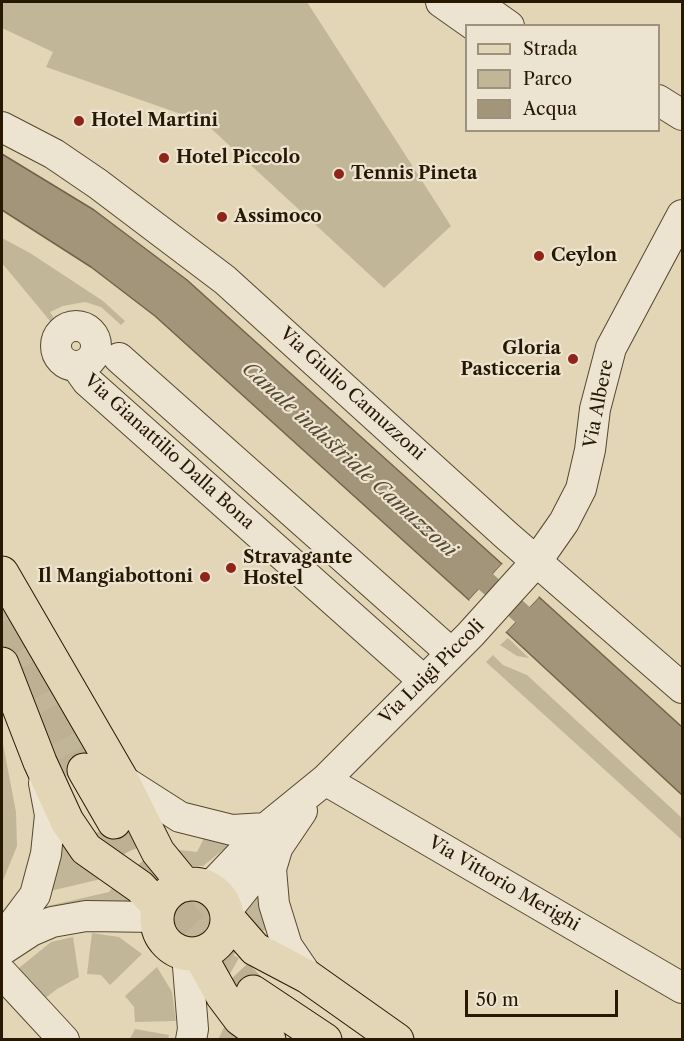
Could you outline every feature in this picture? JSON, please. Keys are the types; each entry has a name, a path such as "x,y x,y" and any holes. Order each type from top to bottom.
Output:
{"main road":[{"path":"2,573 122,780 158,852 212,900 255,949 308,977 397,1040"},
{"path":"2,664 40,762 67,822 86,849 140,887 158,912"},
{"path":"84,770 114,822"},
{"path":"212,900 165,897 158,912 158,928 166,943 193,954 240,1019 269,1040"},
{"path":"193,954 217,945 223,937 212,900"},
{"path":"253,992 325,1040"}],"street":[{"path":"441,2 472,24"},
{"path":"475,2 505,24"},
{"path":"660,101 682,115"},
{"path":"660,115 682,128"},
{"name":"Via Giulio Camuzzoni","path":"2,127 54,154 98,184 225,280 532,567 682,688"},
{"name":"Via Albere","path":"532,567 564,522 581,489 590,450 595,409 611,348 682,215"},
{"path":"119,358 460,644"},
{"name":"Via Gianattilio Dalla Bona","path":"77,367 87,381 424,681"},
{"name":"Via Luigi Piccoli","path":"212,900 532,567"},
{"path":"2,939 35,894 46,854 50,815 40,762"},
{"path":"122,780 180,817 272,838 271,869 274,904 287,946 308,977"},
{"name":"Via Vittorio Merighi","path":"325,780 682,988"},
{"path":"2,950 31,930 52,922 86,916 158,912"},
{"path":"191,1040 193,954"},
{"path":"2,973 64,1040"}],"green space":[{"name":"Tennis Pineta","path":"2,2 307,2 451,226 384,288 204,122 46,67 53,52 2,28"},
{"path":"2,238 30,253 103,301 125,321 121,325 101,307 85,302 63,306 50,312 58,324 55,327 2,263"},
{"path":"2,602 96,761 54,782 2,650"},
{"path":"508,638 529,658 517,656 500,645"},
{"path":"493,655 503,665 527,675 682,818 682,840 486,662"},
{"path":"2,739 16,812 17,846 2,883"},
{"path":"128,817 143,847 123,852 115,861 86,838"},
{"path":"53,825 67,850 101,879 46,892"},
{"path":"205,836 239,837 203,866 190,866 170,849 197,852"},
{"path":"262,874 269,929 258,932 254,937 240,902"},
{"path":"115,884 129,897 129,901 33,916 35,902 48,906 109,892"},
{"path":"193,898 208,905 215,920 208,935 193,942 178,935 171,920 178,905"},
{"path":"92,933 119,937 142,954 110,985 101,975 87,974"},
{"path":"73,937 79,977 43,1000 14,972 51,942"},
{"path":"226,951 239,958 227,979 216,961"},
{"path":"157,967 172,992 176,1021 135,1022 134,1007 125,996"},
{"path":"225,1025 246,1040 218,1040"},
{"path":"135,1029 169,1035 168,1039 130,1039"}],"water":[{"path":"2,154 94,210 187,280 502,564 469,600 155,316 91,267 2,210"},
{"path":"539,597 682,727 682,795 506,632"}],"pier":[{"path":"502,564 504,566 472,602 469,600"},
{"path":"537,595 539,597 506,632 503,630"}],"waterway":[{"name":"Canale industriale Camuzzoni","path":"465,563 543,633"}],"tunnel":[{"path":"2,623 84,770"},
{"path":"114,822 132,854 184,919 253,992"}],"place":[{"name":"Hotel Martini","path":"79,121"},
{"name":"Hotel Piccolo","path":"164,158"},
{"name":"Tennis Pineta","path":"339,174"},
{"name":"Assimoco","path":"222,217"},
{"name":"Ceylon","path":"539,256"},
{"name":"Gloria Pasticceria","path":"573,359"},
{"name":"Stravagante Hostel","path":"231,568"},
{"name":"Il Mangiabottoni","path":"205,577"}]}
